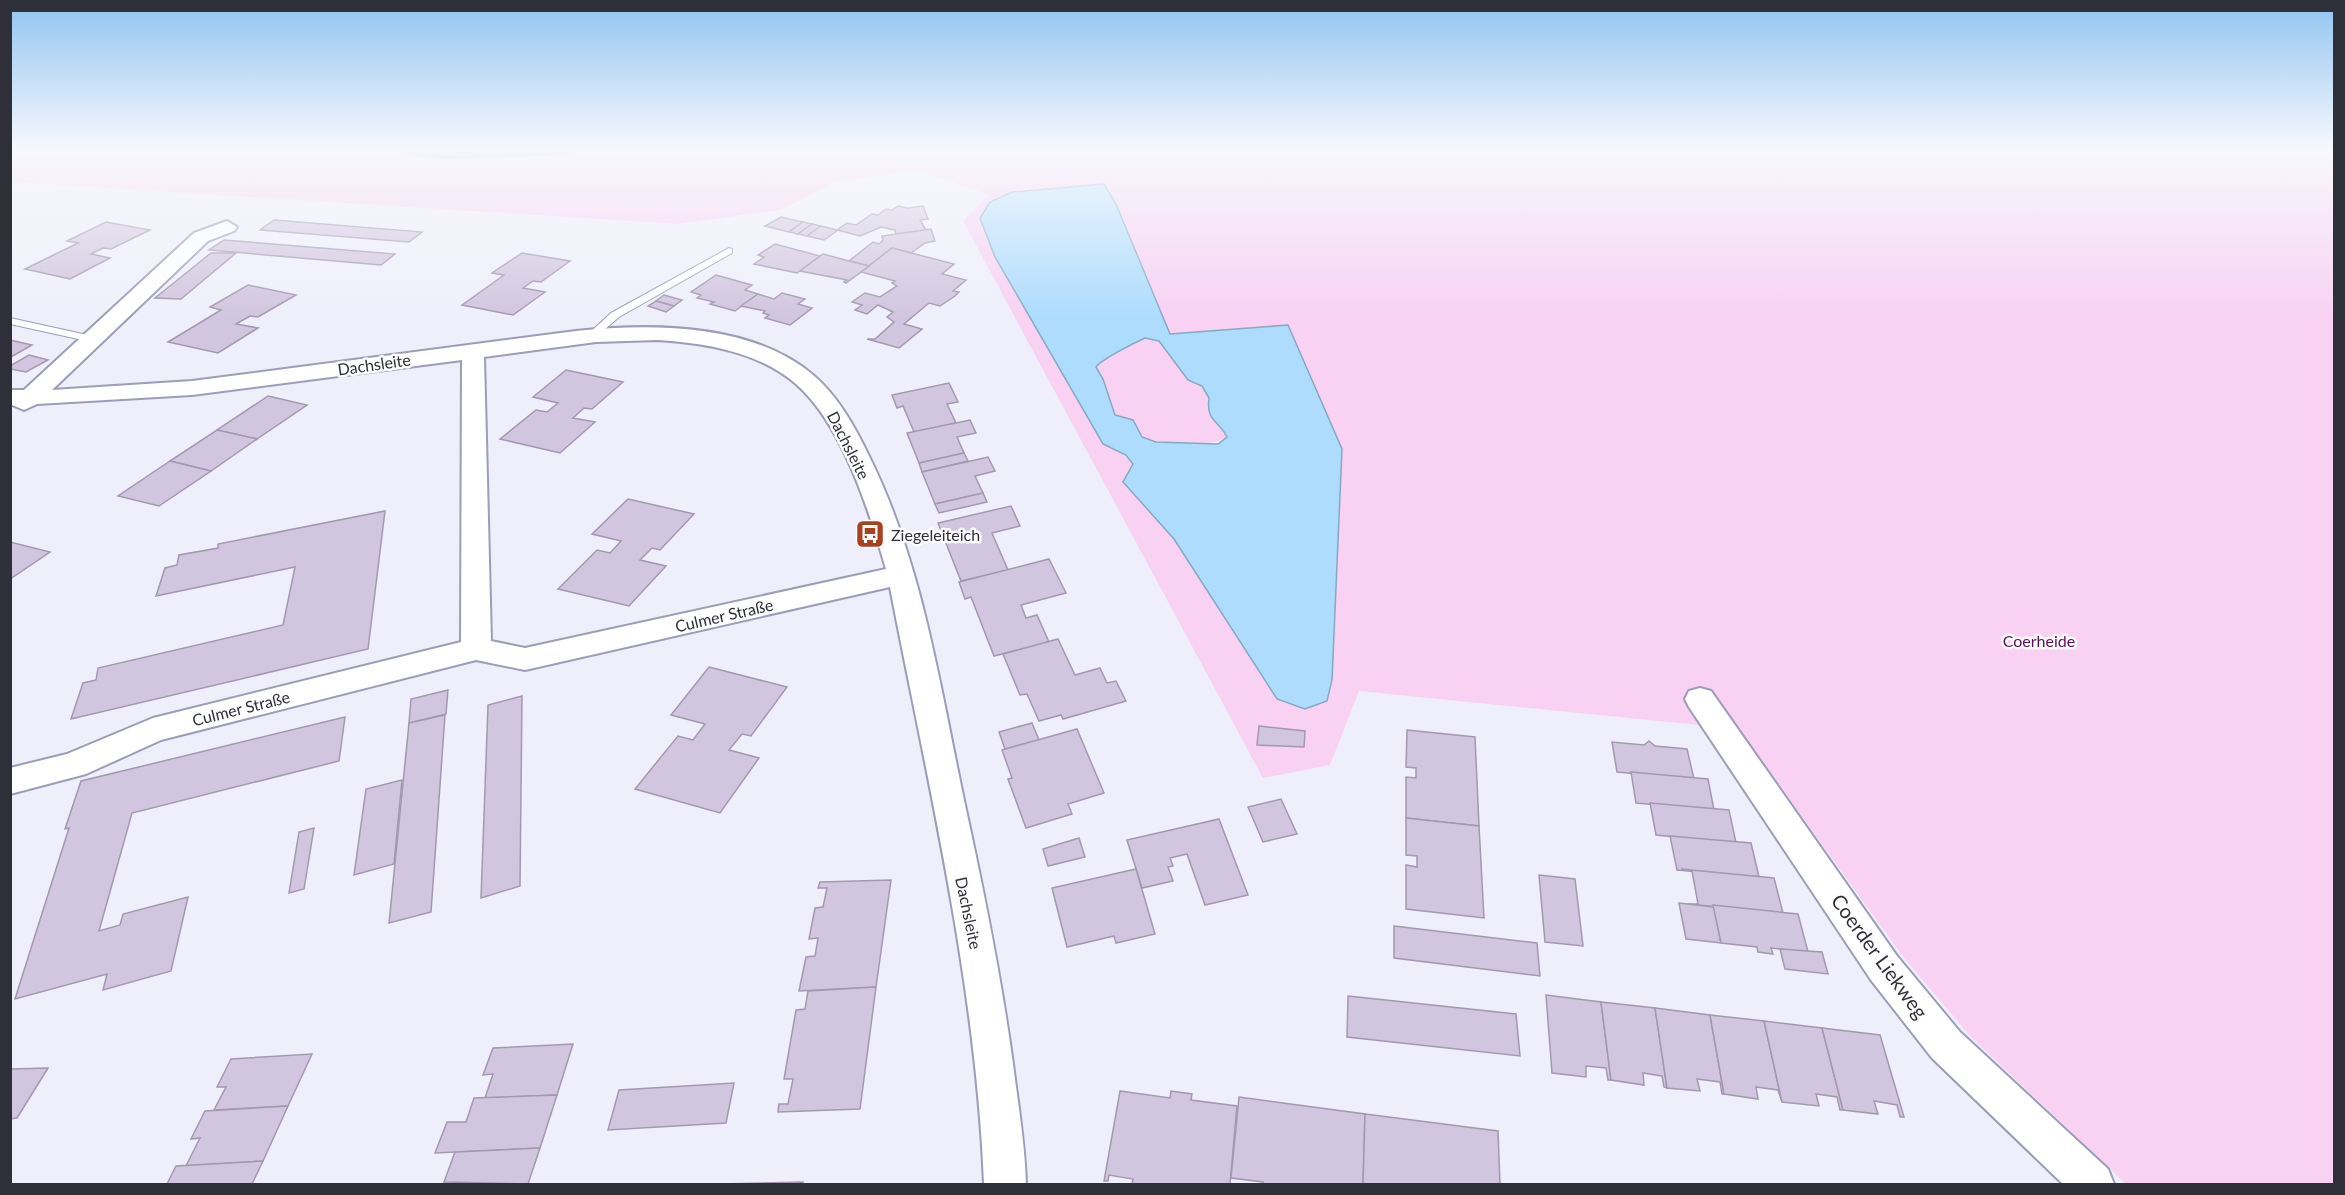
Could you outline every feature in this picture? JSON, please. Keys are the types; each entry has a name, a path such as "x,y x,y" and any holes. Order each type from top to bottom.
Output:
{"street":[{"name":"Dachsleite","path":"17,403 92,339 201,237 227,227"},
{"name":"Dachsleite","path":"17,403 187,389 591,336 659,333 715,340 760,353 805,379 837,415 890,532 902,576 980,962 1003,1143 1005,1185"},
{"path":"473,351 476,648"},
{"name":"Culmer Straße","path":"10,781 74,765 153,730 476,648 525,659 902,576"},
{"name":"Coerder Liekweg","path":"1700,699 1884,968 1946,1045 2093,1185"}],"lane":[{"path":"591,336 615,315 729,251"},
{"path":"10,321 92,339"}],"green space":[{"name":"Coerheide","path":"404,207 787,207 781,210 677,224"},
{"name":"Coerheide","path":"977,207 987,207 980,219 995,257 1103,444 1126,455 1133,465 1123,482 1327,701 1332,680 1342,449 1170,334 1117,207 2334,207 2334,1184 2126,1184 1971,1037 1904,958 1739,729 1359,691 1330,765 1263,778 963,221"},
{"path":"1145,338 1159,341 1188,380 1202,386 1209,398 1209,412 1227,437 1220,441 1198,444 1161,442 1142,437 1133,420 1115,415 1103,379 1096,367 1126,347"}],"water":[{"path":"987,207 1117,207 1170,334 1288,325 1342,449 1332,680 1327,701 1305,709 1277,699 1174,539 1123,482 1133,464 1126,455 1103,444 995,257 980,218","holes":["1145,338 1159,341 1188,380 1202,386 1209,398 1209,412 1227,437 1218,444 1156,442 1142,437 1133,420 1115,415 1103,379 1096,367 1126,347"]}],"building":[{"path":"897,207 923,207 928,219 920,220 926,230 896,234 895,230 881,227 860,236 837,230 847,223 856,225 872,214 878,215 886,209 892,210"},
{"path":"781,217 803,222 789,232 765,226"},
{"path":"274,220 422,232 409,242 260,230"},
{"path":"106,222 150,230 111,249 103,248 91,254 110,258 70,279 25,269 78,243 67,241"},
{"path":"803,222 812,224 798,234 789,232"},
{"path":"812,224 821,226 807,236 798,234"},
{"path":"821,226 838,230 824,240 807,236"},
{"path":"931,229 935,241 925,243 911,253 892,248 869,266 849,261 873,242 879,244 883,240 882,236"},
{"path":"224,240 395,254 381,265 209,250"},
{"path":"775,244 820,256 797,273 754,264 764,257 758,255"},
{"path":"892,248 954,264 942,274 966,280 953,291 959,292 955,296 940,306 929,303 904,324 922,329 899,348 867,339 875,339 894,322 887,317 893,312 878,305 867,314 855,310 862,305 852,302 865,293 880,297 897,286 892,283 895,281 861,272"},
{"path":"211,253 236,253 181,299 155,298"},
{"path":"522,253 570,261 541,282 533,281 523,288 545,292 513,315 462,305 504,275 492,273"},
{"path":"823,254 869,266 846,283 844,282 847,280 800,271"},
{"path":"716,275 752,285 745,290 758,294 735,311 710,304 714,302 697,298 701,295 691,292"},
{"path":"248,285 296,295 258,317 250,316 236,324 258,328 218,353 168,342 221,310 210,307"},
{"path":"782,293 805,299 798,304 812,308 790,325 765,318 769,315 763,313 765,311 741,306 758,294 774,299"},
{"path":"664,295 682,300 674,306 656,301"},
{"path":"656,301 674,306 666,312 648,306"},
{"path":"10,340 32,345 11,357"},
{"path":"29,355 48,360 26,372 10,369 10,366"},
{"path":"566,370 623,382 592,409 584,408 573,418 595,422 560,453 500,439 536,410 547,412 558,403 533,397"},
{"path":"949,383 958,402 947,404 956,423 914,432 903,406 897,408 892,395"},
{"path":"268,396 307,405 257,439 217,430"},
{"path":"970,420 976,433 957,437 964,453 919,463 907,433"},
{"path":"217,430 257,439 211,471 170,461"},
{"path":"964,453 968,461 922,472 919,463"},
{"path":"988,457 995,471 975,476 983,493 935,504 922,472"},
{"path":"170,461 211,471 159,506 118,496"},
{"path":"983,493 987,502 939,513 935,504"},
{"path":"628,499 694,514 660,550 652,548 640,560 666,566 629,606 558,589 597,550 610,553 621,541 592,534"},
{"path":"1011,506 1020,526 992,533 1008,570 961,581 938,523"},
{"path":"385,511 368,649 71,719 83,683 96,680 98,668 283,625 295,567 156,596 165,568 177,565 179,555 218,548 218,544"},
{"path":"10,542 50,552 10,579"},
{"path":"1049,559 1066,593 1021,605 1026,618 1037,615 1049,642 994,656 971,597 965,599 959,582"},
{"path":"1058,639 1075,675 1100,668 1107,683 1116,681 1126,701 1063,719 1061,715 1039,721 1027,694 1020,695 1003,654"},
{"path":"709,667 787,687 751,736 742,734 729,750 759,758 720,813 635,789 678,736 693,740 705,724 671,715"},
{"path":"448,690 446,714 409,723 411,699"},
{"path":"522,696 520,886 481,898 488,705"},
{"path":"445,715 431,912 389,923 409,723"},
{"path":"345,717 339,761 132,813 99,931 120,925 123,914 188,897 171,971 103,990 107,974 15,999 69,828 65,829 81,781"},
{"path":"1032,723 1039,740 1005,749 999,732"},
{"path":"1259,726 1305,731 1304,747 1257,745"},
{"path":"1077,729 1104,793 1068,804 1072,814 1026,828 1008,779 1012,778 1002,750"},
{"path":"1407,730 1475,737 1479,826 1406,818 1406,777 1416,778 1416,768 1406,767"},
{"path":"1649,741 1655,746 1687,749 1694,779 1617,772 1612,742 1644,745"},
{"path":"1631,772 1708,779 1714,810 1636,803"},
{"path":"402,780 394,864 354,875 366,789"},
{"path":"1281,799 1297,834 1263,842 1248,807"},
{"path":"1650,803 1729,810 1736,843 1656,835"},
{"path":"1406,818 1479,826 1484,918 1406,909 1406,865 1417,867 1417,856 1406,855"},
{"path":"1219,819 1248,895 1205,905 1187,854 1170,858 1173,866 1168,867 1173,881 1142,888 1127,840"},
{"path":"314,828 304,889 289,893 299,832"},
{"path":"1670,836 1751,843 1759,877 1677,870"},
{"path":"1079,838 1085,857 1048,866 1043,849"},
{"path":"1136,869 1155,934 1116,943 1114,936 1067,947 1052,888"},
{"path":"1681,869 1774,878 1783,913 1688,904 1698,904 1692,871"},
{"path":"1539,875 1575,879 1583,946 1545,942"},
{"path":"891,880 876,987 799,991 806,957 815,956 818,938 809,939 815,908 823,907 827,888 818,888 820,882"},
{"path":"1679,903 1714,907 1721,943 1686,939"},
{"path":"1713,905 1798,914 1808,952 1771,948 1773,954 1758,952 1757,947 1721,943"},
{"path":"1394,926 1537,943 1540,976 1394,958"},
{"path":"1780,949 1822,952 1828,974 1785,969"},
{"path":"876,987 860,1109 778,1112 779,1104 788,1104 793,1079 784,1079 796,1010 805,1009 808,991"},
{"path":"1546,995 1601,1002 1611,1080 1608,1080 1606,1068 1586,1066 1586,1077 1552,1073"},
{"path":"1348,996 1516,1014 1520,1056 1347,1037"},
{"path":"1601,1002 1655,1008 1667,1088 1664,1087 1662,1076 1643,1073 1644,1085 1611,1080"},
{"path":"1655,1008 1710,1015 1724,1094 1722,1094 1720,1082 1697,1079 1700,1091 1667,1088"},
{"path":"1710,1015 1764,1021 1782,1102 1778,1090 1756,1087 1758,1099 1724,1094"},
{"path":"1764,1021 1822,1028 1843,1110 1840,1110 1837,1097 1816,1094 1819,1106 1782,1102"},
{"path":"1822,1028 1880,1035 1904,1117 1900,1117 1897,1105 1874,1101 1878,1114 1843,1110"},
{"path":"573,1044 557,1095 485,1098 493,1074 483,1075 493,1048"},
{"path":"312,1054 288,1106 214,1110 226,1087 217,1087 231,1059"},
{"path":"48,1068 17,1118 10,1119 10,1069"},
{"path":"734,1083 726,1123 608,1130 619,1090"},
{"path":"1120,1091 1170,1098 1171,1091 1192,1094 1191,1100 1237,1106 1230,1184 1132,1184 1133,1179 1109,1175 1108,1181 1104,1181"},
{"path":"557,1095 540,1148 435,1153 447,1122 466,1122 474,1098"},
{"path":"1239,1097 1365,1114 1363,1184 1263,1184 1263,1182 1231,1178"},
{"path":"288,1106 263,1161 186,1166 200,1138 191,1139 205,1111"},
{"path":"1365,1114 1498,1131 1500,1184 1363,1184"},
{"path":"540,1148 528,1184 444,1182 455,1152"},
{"path":"263,1161 252,1184 167,1184 176,1166"},
{"path":"803,1182 802,1184 721,1184"}],"place":[{"name":"Ziegeleiteich","path":"870,534"}]}
